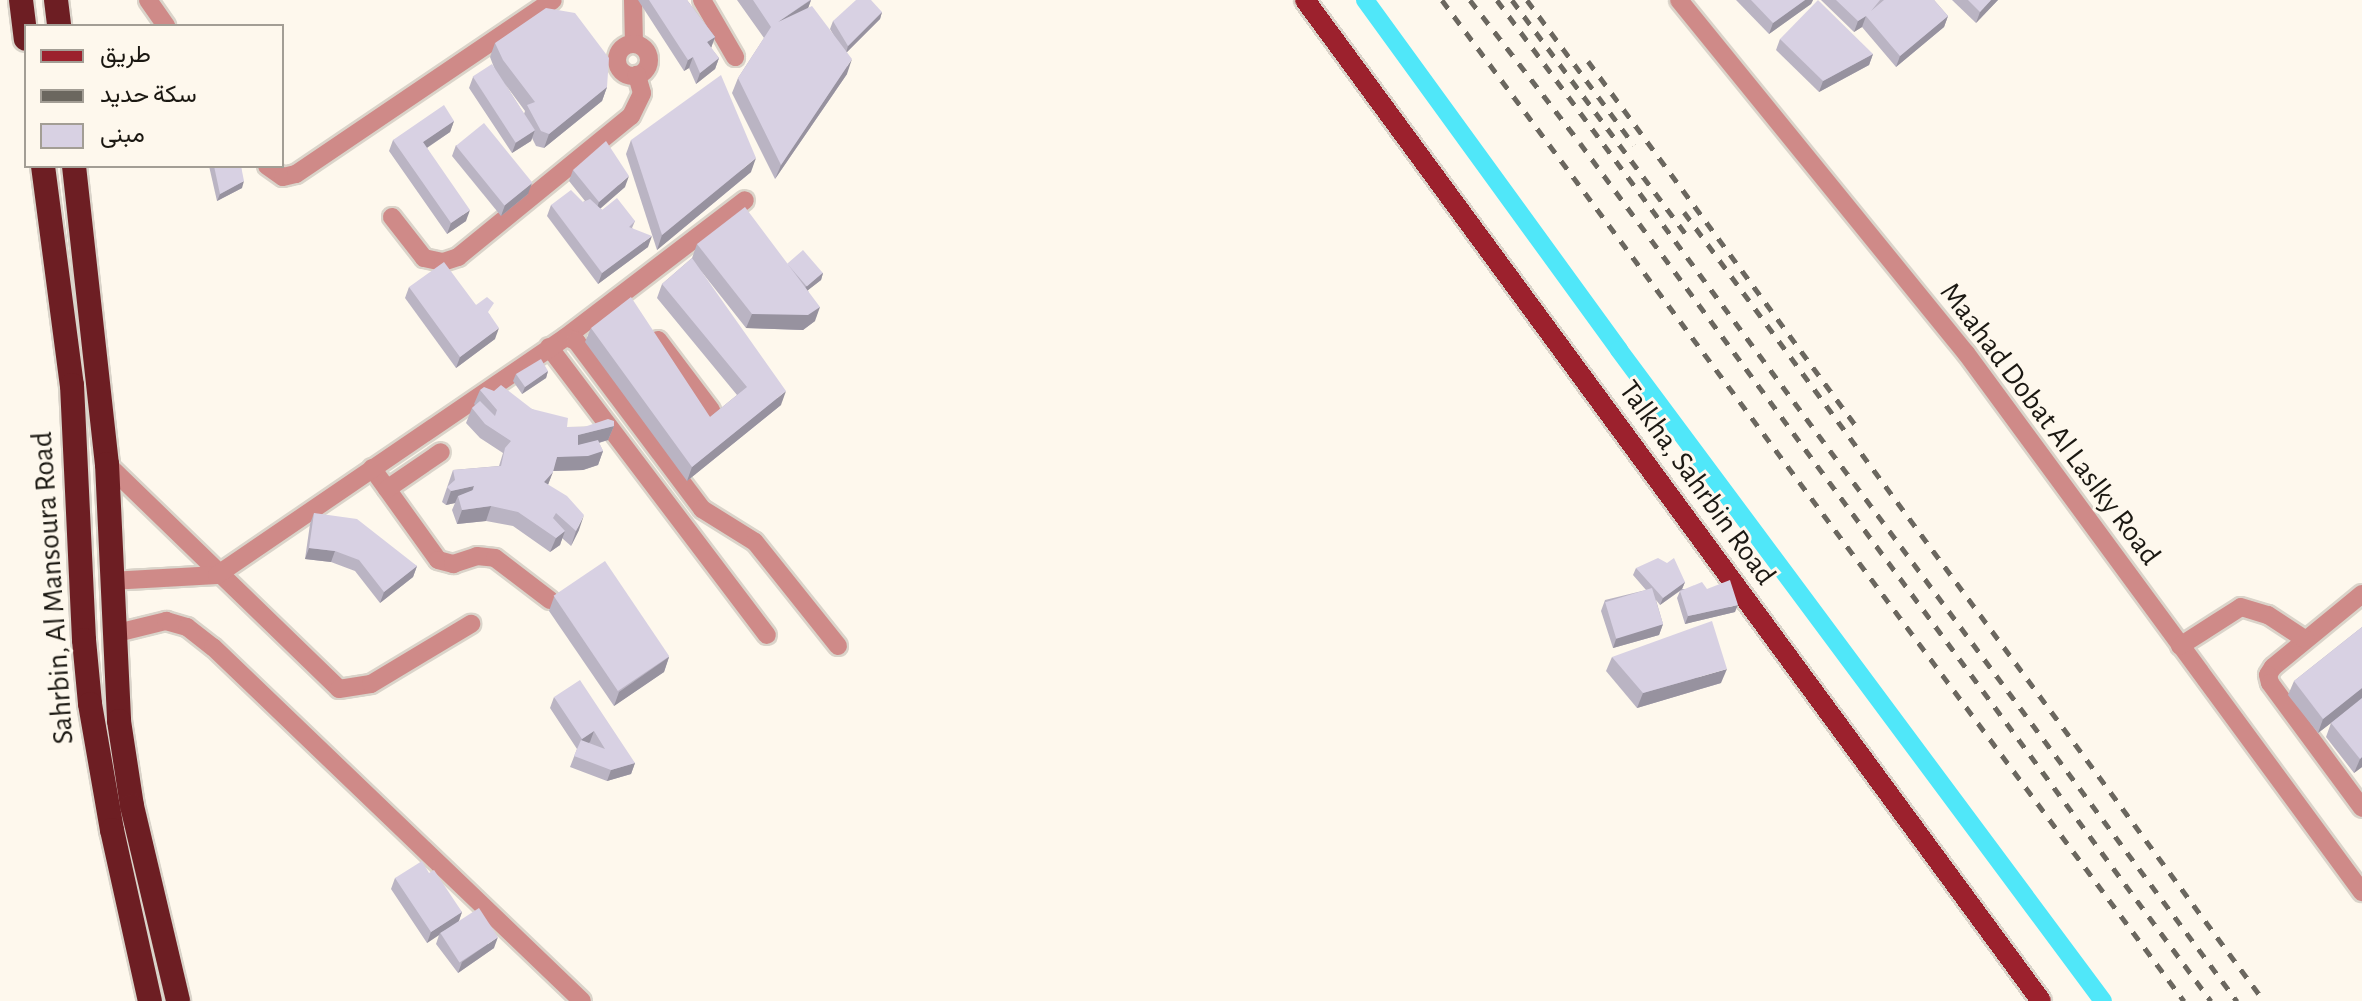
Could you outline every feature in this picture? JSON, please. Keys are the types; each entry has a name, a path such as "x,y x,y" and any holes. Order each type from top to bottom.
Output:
{"highway":[{"path":"21,0 24,24"},
{"path":"56,0 59,24"},
{"name":"Sahrbin, Al Mansoura Road","path":"43,168 72,385 90,704 112,830 150,1001"},
{"name":"Sahrbin, Al Mansoura Road","path":"74,168 107,464 110,581 119,721 132,806 178,1001"},
{"path":"72,385 99,386"}],"main road":[{"name":"Talkha, Sahrbin Road","path":"1305,0 2041,1001"}],"street":[{"path":"148,0 165,24"},
{"path":"270,168 283,177 296,174 553,0"},
{"path":"392,217 424,258 443,262 458,257 631,116 642,93 637,75 646,69 649,58 644,48 634,44 633,0"},
{"path":"702,0 735,57"},
{"name":"Maahad Dobat Al Laslky Road","path":"1679,0 1966,353 2362,892"},
{"path":"110,581 217,575 549,347 627,300 745,200"},
{"path":"649,329 711,410"},
{"path":"566,337 576,341 702,509 755,542 838,646"},
{"path":"549,347 767,635"},
{"path":"387,489 441,452"},
{"path":"107,464 217,575 339,689 371,684 471,624"},
{"path":"372,468 438,560 453,564 477,556 495,558 550,600"},
{"path":"2362,594 2273,667 2268,675 2270,683 2362,808"},
{"path":"2180,646 2241,607 2268,615 2306,640"},
{"path":"113,634 166,621 187,627 213,647 582,1001"}],"building":[{"path":"649,0 687,0 715,37 707,42 719,58 700,73 693,57 688,60"},
{"path":"753,0 810,0 778,22 812,6 852,59 781,165 738,78 771,27"},
{"path":"856,0 871,0 882,12 848,46 833,21"},
{"path":"1751,0 1805,0 1773,23"},
{"path":"1818,0 1873,54 1823,81 1780,39"},
{"path":"1836,0 1880,0 1871,11 1884,0 1934,0 1948,16 1900,56 1866,16 1858,21"},
{"path":"1968,0 1991,0 1980,12"},
{"path":"546,8 575,13 609,58 607,87 549,134 541,131 527,105 535,102 503,60 495,43"},
{"path":"492,64 535,130 516,143 473,77"},
{"path":"721,75 756,158 662,235 631,140"},
{"path":"444,105 454,121 423,142 470,210 451,223 393,140"},
{"path":"484,123 532,183 504,205 456,146"},
{"path":"606,141 629,176 599,202 573,170"},
{"path":"214,168 241,168 244,181 220,194"},
{"path":"571,190 583,202 590,199 602,210 617,198 635,221 629,227 652,236 602,273 551,205"},
{"path":"745,207 820,307 808,315 752,314 697,244"},
{"path":"803,250 823,273 807,286 787,264"},
{"path":"692,258 786,391 692,467 591,328 631,297 710,417 747,387 662,284"},
{"path":"444,262 476,305 487,297 494,303 488,312 499,328 460,357 409,287"},
{"path":"541,359 548,371 525,387 516,374"},
{"path":"501,385 532,409 568,418 567,427 584,427 608,419 614,421 614,426 578,435 578,445 598,440 603,451 588,456 557,457 553,472 544,482 567,496 584,515 576,531 556,513 553,518 565,531 556,538 518,512 491,506 462,510 458,496 473,490 474,486 451,491 447,487 455,480 453,470 501,466 505,448 511,441 485,424 472,408 480,401 495,416 497,410 480,390 484,387 494,391"},
{"path":"314,513 357,519 417,566 384,592 359,560 335,551 309,548"},
{"path":"1658,558 1667,563 1674,558 1685,582 1663,598 1636,568"},
{"path":"605,561 669,656 618,691 554,596"},
{"path":"1730,580 1738,605 1688,616 1680,591 1702,582 1707,589"},
{"path":"1652,588 1663,624 1616,639 1605,602"},
{"path":"1712,621 1727,669 1643,693 1612,657"},
{"path":"2362,627 2362,688 2323,719 2294,681"},
{"path":"580,680 635,763 611,770 574,756 581,740 605,749 594,731 582,739 554,697"},
{"path":"2362,698 2362,757 2360,759 2331,723"},
{"path":"422,861 429,873 434,870 462,912 431,932 395,878"},
{"path":"479,908 498,937 459,962 440,933"}],"waterway":[{"path":"1365,0 1619,350 2103,1001"}],"railway":[{"path":"1442,0 2184,1001"},
{"path":"1470,0 1580,143 2211,1001"},
{"path":"1497,0 2237,1001"},
{"path":"1512,0 1686,234"},
{"path":"1527,0 1634,145"},
{"path":"1588,61 1860,431"},
{"path":"1684,212 2264,1001"}]}
